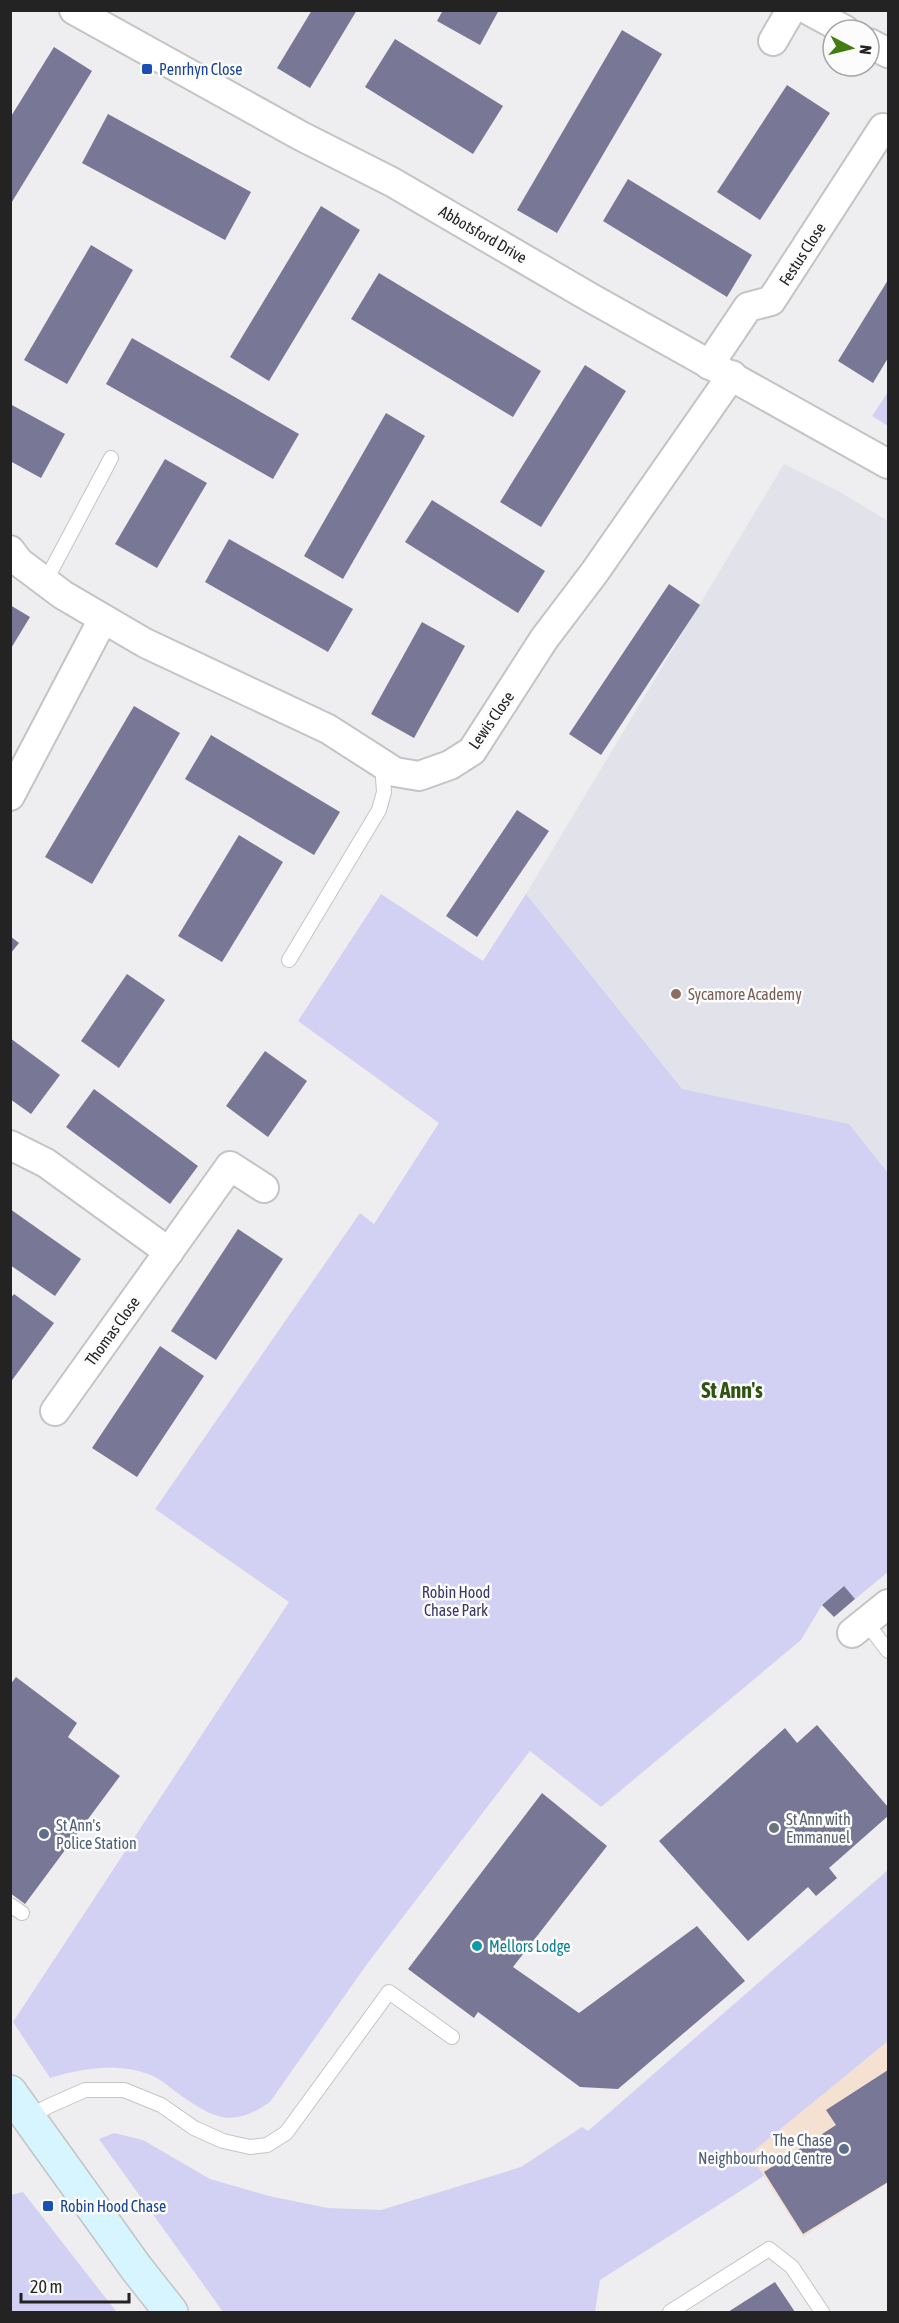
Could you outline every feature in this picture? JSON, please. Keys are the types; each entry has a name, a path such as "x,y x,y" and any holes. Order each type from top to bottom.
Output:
{"street":[{"name":"Abbotsford Drive","path":"74,10 301,136 392,182 888,464"},
{"path":"773,40 791,10"},
{"path":"808,10 823,18"},
{"name":"Festus Close","path":"720,370 748,307 771,301 884,128"},
{"name":"Lewis Close","path":"10,550 19,562 63,595 145,643 328,729 395,772 419,776 450,765 472,751 544,639 594,573 720,370"},
{"path":"10,796 104,619"},
{"path":"10,1145 46,1163 169,1252"},
{"name":"Thomas Close","path":"55,1411 230,1166 264,1188"},
{"path":"859,1627 888,1604"},
{"path":"19,2105 136,2269 171,2313"}],"lane":[{"path":"45,582 111,458"},
{"path":"289,960 380,810 384,792 381,764"},
{"path":"859,1627 888,1651"},
{"path":"19,2105 48,2106 85,2090 124,2090 161,2105 194,2128 223,2141 250,2147 267,2145 286,2133 389,1992 452,2037"},
{"path":"670,2313 769,2249 792,2267 822,2313"}],"shaded area":[{"name":"Sycamore Academy","path":"784,464 840,492 888,521 888,1572 855,1599 843,1586 822,1605 374,1224 439,1123 399,1093 526,894"},
{"name":"The Chase Neighbourhood Centre","path":"888,2041 888,2183 803,2237 750,2154"}],"green space":[{"path":"888,392 888,426 872,416"},
{"name":"Robin Hood Chase Park","path":"381,894 483,961 526,894 682,1089 849,1124 888,1173 888,1572 855,1599 843,1586 822,1605 801,1640 601,1807 530,1751 367,1964 270,2102 244,2116 222,2117 200,2108 159,2079 128,2069 88,2069 50,2078 13,2022 289,1602 155,1509 360,1213 374,1224 439,1123 298,1021"},
{"path":"888,1870 888,2041 750,2154 764,2176 600,2280 595,2312 223,2312 99,2139 114,2133 143,2140 210,2179 269,2196 328,2208 381,2210 521,2167 582,2127 588,2131"},
{"path":"23,2192 117,2312 11,2312 11,2195"}],"building":[{"path":"312,10 357,10 310,88 277,68"},
{"path":"443,10 499,10 480,45 437,21"},
{"path":"622,30 662,54 557,233 517,210"},
{"path":"395,39 503,106 473,154 365,87"},
{"path":"54,47 92,71 10,205 10,118"},
{"path":"787,85 830,113 760,220 717,192"},
{"path":"108,114 251,192 225,240 82,163"},
{"path":"628,179 752,255 727,297 603,221"},
{"path":"321,206 360,230 269,381 230,357"},
{"path":"91,245 133,270 67,384 24,360"},
{"path":"379,273 541,371 513,417 351,319"},
{"path":"888,280 888,358 873,383 838,361"},
{"path":"132,338 299,434 273,479 106,384"},
{"path":"585,365 626,391 541,527 500,502"},
{"path":"10,404 65,434 41,478 10,461"},
{"path":"386,413 425,436 343,579 304,556"},
{"path":"165,459 207,483 157,568 115,544"},
{"path":"432,500 545,571 518,613 405,542"},
{"path":"229,539 353,609 328,652 205,582"},
{"path":"669,584 700,605 601,755 569,734"},
{"path":"10,605 30,617 10,650"},
{"path":"422,622 465,646 414,738 371,714"},
{"path":"134,706 180,733 92,884 45,857"},
{"path":"211,735 340,812 314,855 185,779"},
{"path":"517,810 549,831 477,937 446,916"},
{"path":"239,835 283,862 222,962 178,936"},
{"path":"10,936 19,943 10,954"},
{"path":"127,974 165,1000 119,1068 81,1041"},
{"path":"10,1038 60,1075 31,1114 10,1099"},
{"path":"265,1051 307,1081 268,1137 226,1106"},
{"path":"94,1089 198,1166 170,1204 66,1127"},
{"path":"10,1209 81,1259 55,1296 10,1265"},
{"path":"238,1229 283,1259 216,1360 171,1331"},
{"path":"14,1294 54,1323 10,1383 10,1299"},
{"path":"160,1346 204,1376 137,1477 92,1448"},
{"path":"844,1586 855,1599 834,1617 822,1605"},
{"name":"St Ann's Police Station","path":"16,1677 77,1723 68,1737 120,1776 25,1904 10,1893 10,1685"},
{"name":"St Ann with Emmanuel","path":"817,1725 888,1807 888,1816 829,1868 837,1878 816,1896 808,1887 748,1941 659,1841 785,1728 797,1743"},
{"name":"Mellors Lodge","path":"542,1793 607,1846 513,1967 579,2013 697,1926 745,1981 618,2089 580,2087 478,2012 474,2018 408,1969"},
{"name":"The Chase Neighbourhood Centre","path":"888,2070 888,2182 803,2234 764,2172 836,2125 826,2110"},
{"path":"775,2282 795,2312 728,2312"}],"place":[{"name":"Penrhyn Close","path":"147,69"},
{"name":"Sycamore Academy","path":"676,994"},
{"name":"St Ann with Emmanuel","path":"774,1828"},
{"name":"St Ann's Police Station","path":"44,1834"},
{"name":"Mellors Lodge","path":"477,1946"},
{"name":"The Chase Neighbourhood Centre","path":"844,2149"},
{"name":"Robin Hood Chase","path":"48,2206"}],"district":[{"name":"St Ann's","path":"732,1390"}]}
